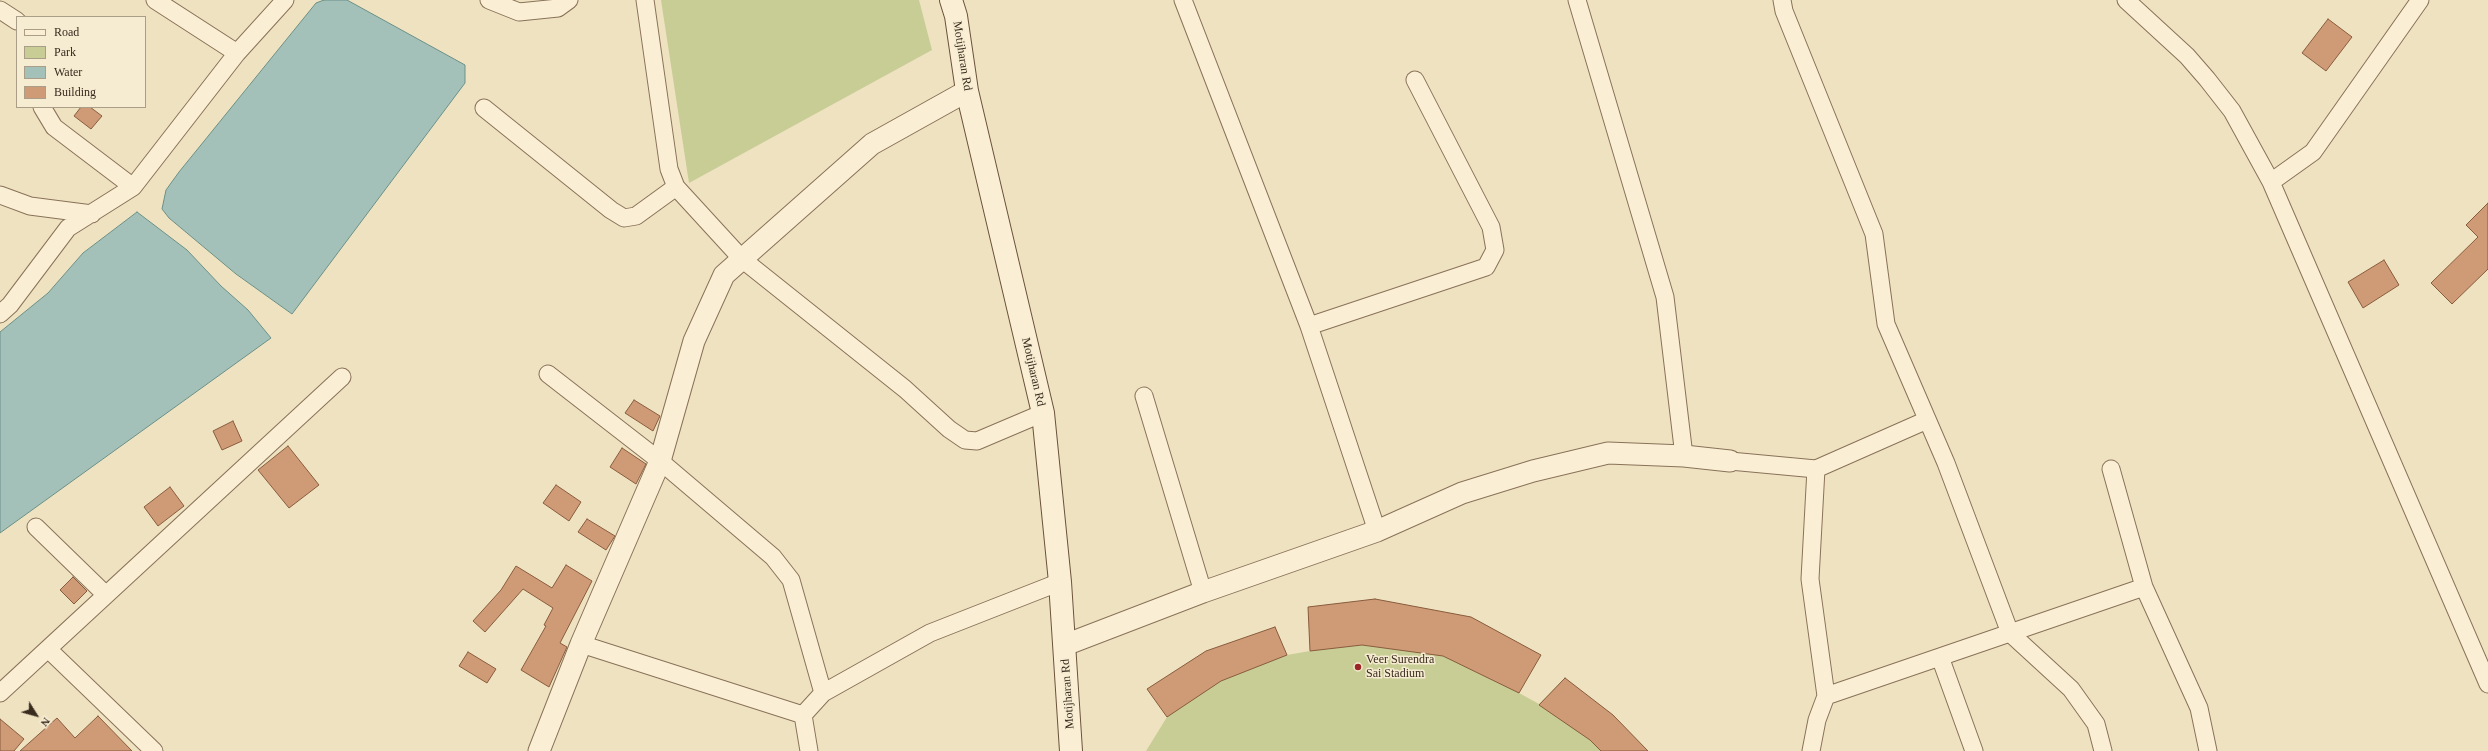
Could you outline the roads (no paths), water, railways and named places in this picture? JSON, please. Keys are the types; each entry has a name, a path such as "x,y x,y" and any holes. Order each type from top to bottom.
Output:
{"main road":[{"name":"Motijharan Rd","path":"951,0 956,16 967,91 1042,413 1060,582 1071,751"}],"street":[{"path":"155,0 237,53"},
{"path":"0,314 10,305 68,228 133,187 237,53 285,0"},
{"path":"489,0 519,12 558,8 569,0"},
{"path":"645,0 669,169 676,187 742,259 905,389 949,429 965,440 978,441 1042,413"},
{"path":"1183,0 1309,326 1377,531"},
{"path":"1577,0 1665,297 1684,456"},
{"path":"1782,0 1784,11 1874,234 1886,324 1946,463 2010,633 2071,688 2096,724 2103,751"},
{"path":"2126,0 2187,56 2207,79 2232,111 2271,182 2488,684"},
{"path":"2271,182 2313,152 2420,0"},
{"path":"0,10 16,20"},
{"path":"1309,326 1486,267 1495,250 1491,227 1415,80"},
{"path":"539,751 581,644 660,461 694,341 724,275 872,144 967,91"},
{"path":"43,108 54,127 133,187"},
{"path":"484,108 611,210 624,218 636,216 676,187"},
{"path":"0,195 30,206 92,214"},
{"path":"548,374 660,461 773,557 791,580 823,693"},
{"path":"0,693 342,377"},
{"path":"1144,396 1203,592"},
{"path":"1065,645 1203,592 1377,531 1462,493 1533,471 1608,453 1684,456 1816,470 1927,420"},
{"path":"2111,469 2144,587 2199,708 2208,751"},
{"path":"1811,751 1817,720 1826,696 1810,579 1816,470"},
{"path":"36,527 106,595"},
{"path":"803,715 823,693 930,633 1060,582"},
{"path":"1826,696 2144,587"},
{"path":"581,644 803,715"},
{"path":"48,649 154,751"},
{"path":"1940,657 1974,751"},
{"path":"803,715 808,751"}],"water":[{"path":"324,0 347,0 465,65 465,83 292,314 236,274 169,218 162,209 166,190 179,172 316,3"},
{"path":"137,212 187,250 221,286 248,310 271,338 0,533 0,332 48,293 83,253"}],"place":[{"name":"Veer Surendra Sai Stadium","path":"1358,667"}]}
